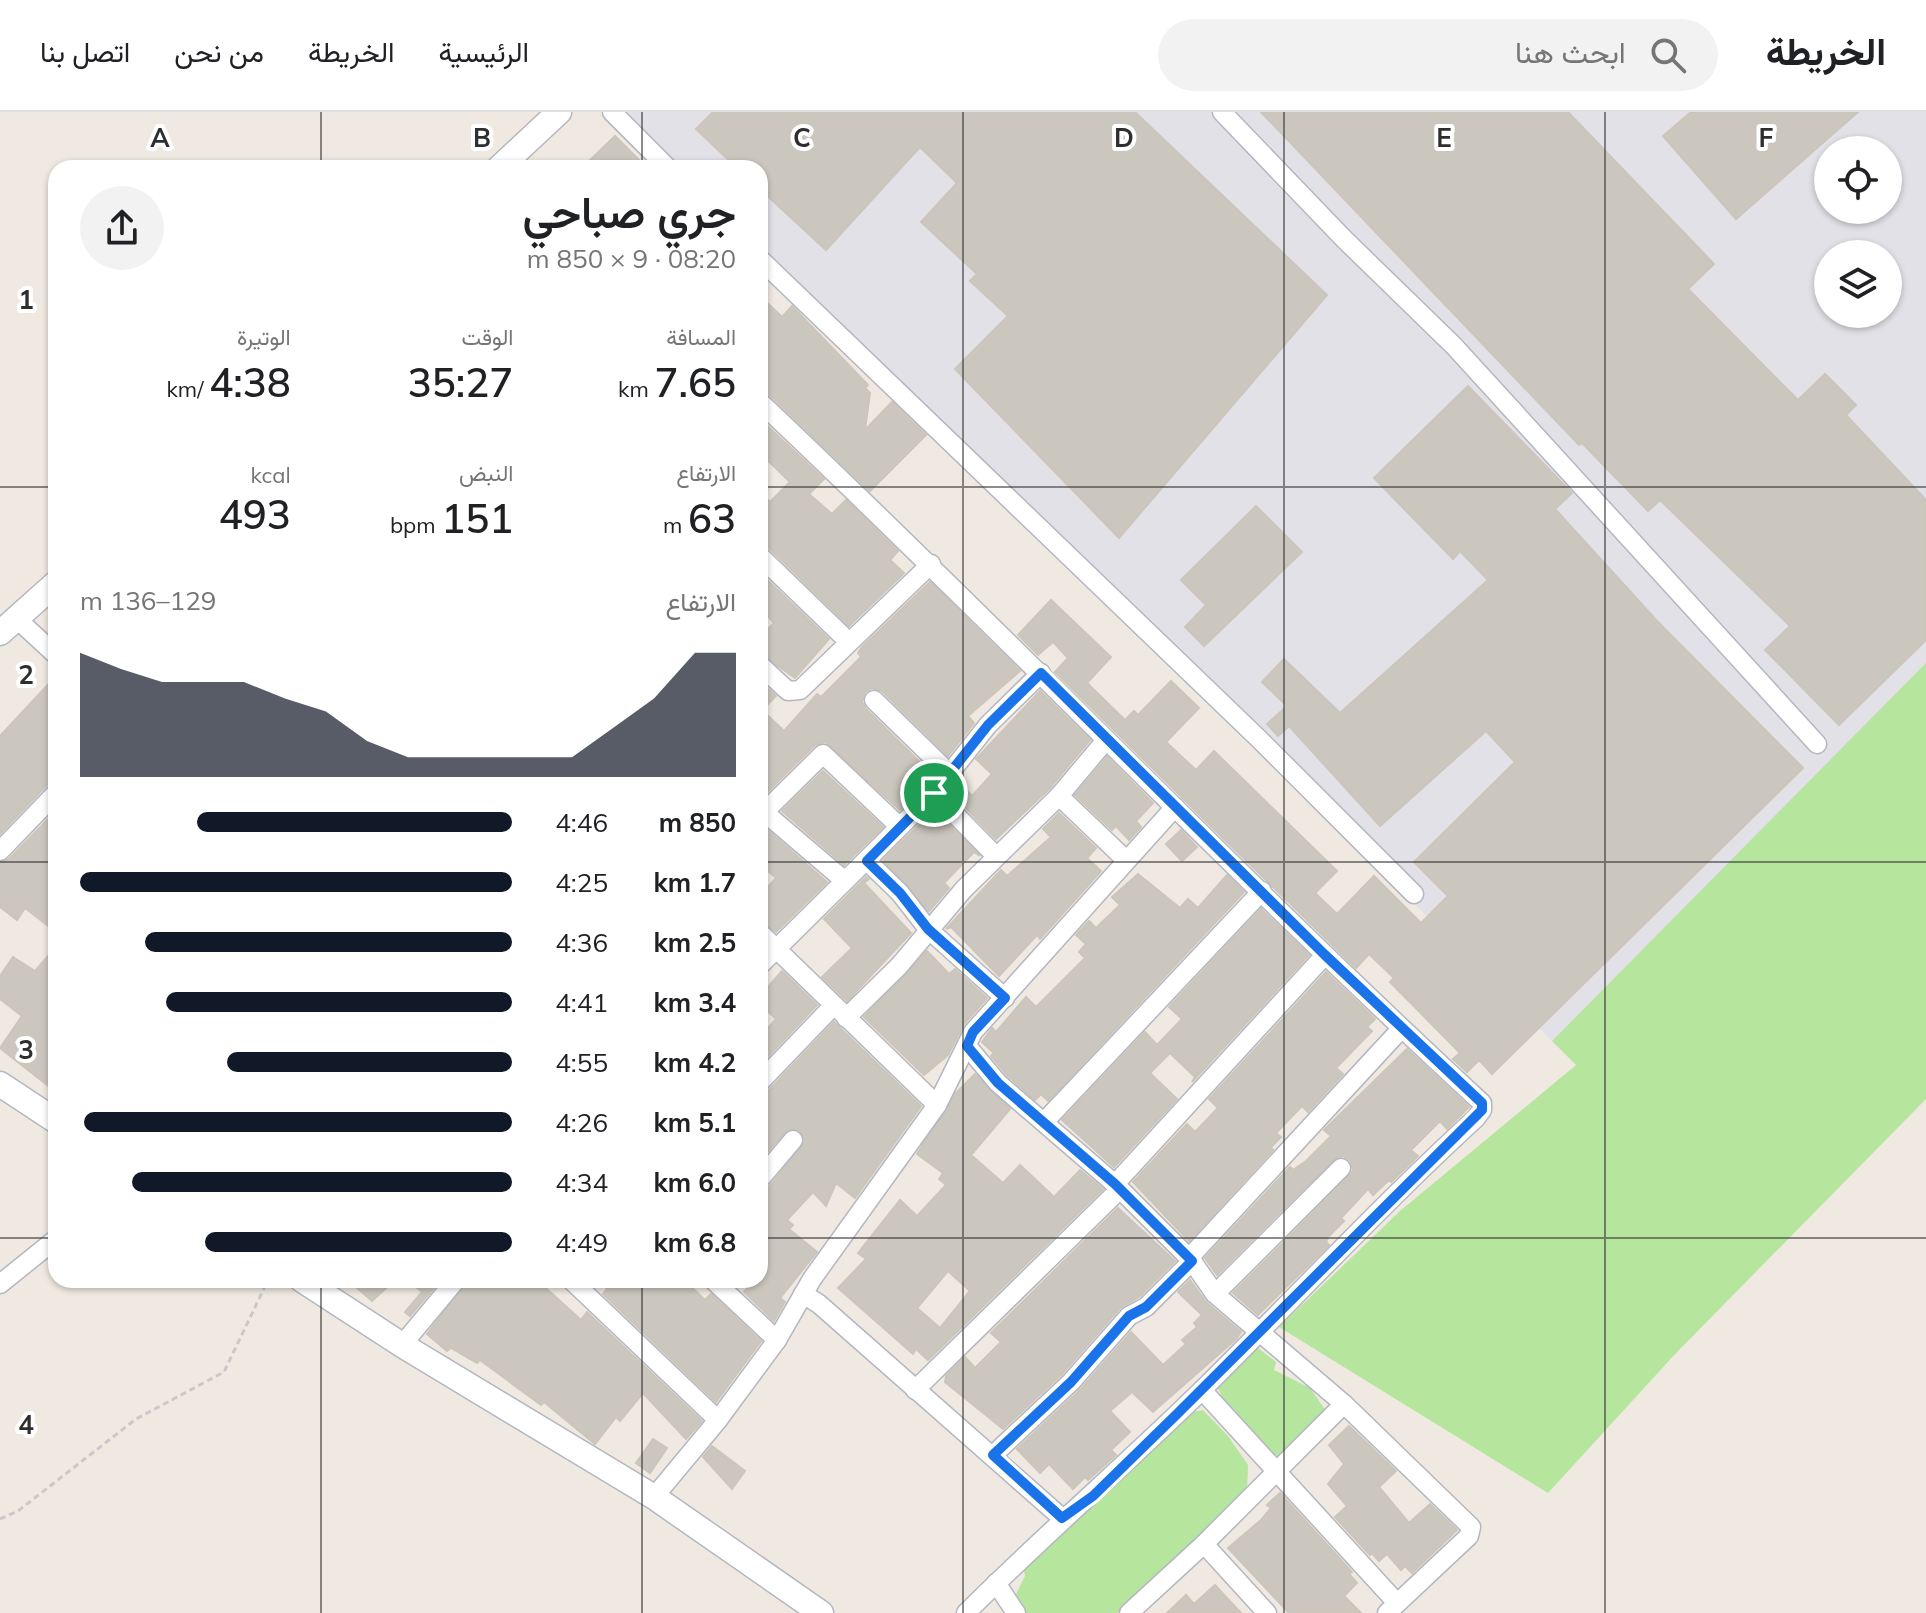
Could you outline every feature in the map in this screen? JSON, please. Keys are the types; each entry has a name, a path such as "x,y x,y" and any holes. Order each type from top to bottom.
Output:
{"street":[{"path":"514,160 559,112"},
{"path":"612,112 660,160"},
{"path":"1222,112 1344,239 1454,346 1817,744"},
{"path":"768,267 1259,739 1414,894"},
{"path":"768,410 931,564 1401,1029 1482,1103 1482,1110 1202,1390 1093,1496 1062,1518 966,1613"},
{"path":"768,564 849,642"},
{"path":"768,673 783,687 794,692 806,686 931,564"},
{"path":"48,590 8,626 48,650"},
{"path":"768,956 934,793 988,725 1041,673"},
{"path":"874,700 950,774"},
{"path":"768,1075 899,966 928,929 996,856 1059,796 1106,740"},
{"path":"768,808 823,754 899,826"},
{"path":"934,793 996,856"},
{"path":"1059,796 1126,860"},
{"path":"0,851 48,801"},
{"path":"654,1497 718,1420 777,1340 803,1294 937,1105 973,1032 1175,807"},
{"path":"768,819 845,881"},
{"path":"867,861 900,893 928,929 1005,998"},
{"path":"1044,1122 1262,891"},
{"path":"768,940 937,1105"},
{"path":"915,1390 1117,1187 1325,955"},
{"path":"993,1455 1071,1382 1129,1316 1146,1307 1401,1029"},
{"path":"967,1046 998,1083 1117,1187 1190,1259 1215,1294 1344,1404 1471,1527 1469,1536 1392,1608 1278,1470 1202,1390"},
{"path":"0,1084 48,1109"},
{"path":"768,1170 793,1140"},
{"path":"1215,1294 1341,1168"},
{"path":"0,1284 48,1245"},
{"path":"314,1288 402,1345 654,1497 821,1613"},
{"path":"402,1345 449,1288"},
{"path":"579,1288 718,1420"},
{"path":"722,1288 777,1340"},
{"path":"803,1294 819,1304 1062,1518"},
{"path":"1132,1612 1344,1404"},
{"path":"1204,1544 1267,1613"},
{"path":"996,1583 1016,1613"}],"path":[{"path":"0,1519 18,1511 136,1419 224,1372 264,1288"}],"shaded area":[{"path":"619,112 1926,112 1926,664 1552,1041 768,260 768,160 667,160"}],"green space":[{"path":"1926,663 1926,1099 1677,1352 1548,1493 1279,1327 1400,1211 1576,1065 1552,1041"},
{"path":"1238,1340 1258,1348 1276,1362 1274,1370 1310,1388 1329,1415 1279,1457 1245,1438 1220,1404 1221,1395 1213,1377"},
{"path":"1203,1410 1228,1436 1248,1465 1247,1494 1117,1613 1026,1613 1014,1598 1025,1576 1022,1561 1188,1413"}],"building":[{"path":"713,112 1135,112 1327,295 1119,538 955,369 1008,316 970,281 977,274 921,222 957,183 920,147 826,250 768,196 768,160 729,160 696,129"},
{"path":"1261,112 1568,112 1714,264 1688,289 1798,400 1825,374 1856,405 1846,415 1926,500 1926,640 1839,725 1765,650 1790,626 1660,500 1648,511 1582,443 1579,445"},
{"path":"1691,112 1858,112 1831,136 1814,136 1814,151 1736,219 1663,136"},
{"path":"615,136 639,160 590,160"},
{"path":"768,304 782,317 792,306 868,385 865,388 870,393 865,430 892,402 926,435 870,491 768,393"},
{"path":"1468,386 1572,493 1555,509 1658,622 1803,768 1492,1074 1479,1060 1467,1072 1453,1059 1460,1053 1390,982 1394,978 1369,954 1356,968 1218,833 1055,672 1068,658 1053,642 1038,655 1018,635 1051,600 1111,657 1087,683 1125,720 1134,711 1138,715 1171,681 1199,708 1166,742 1196,770 1214,751 1337,871 1315,893 1337,914 1374,876 1421,923 1448,896 1414,862 1515,762 1486,731 1380,826 1289,726 1278,736 1267,724 1287,706 1262,682 1284,659 1340,713 1488,580 1460,551 1453,559 1374,478"},
{"path":"768,426 824,479 809,494 832,514 846,500 898,551 890,560 904,573 849,626 768,547 768,500 770,502 790,482 768,461"},
{"path":"1256,506 1302,552 1204,646 1185,627 1206,605 1181,580"},
{"path":"768,581 829,639 795,678 768,659 768,629 774,623 768,616"},
{"path":"930,582 1020,671 968,716 974,723 948,756 882,691 872,688 865,692 862,702 866,709 933,775 900,810 825,742 815,745 768,791 768,716 784,731 817,694 821,697 861,657 858,653"},
{"path":"48,685 48,785 0,834 0,736"},
{"path":"768,688 776,696 768,704"},
{"path":"1040,691 1090,740 1050,788 996,839 950,792 958,782 972,796 992,774 976,759"},
{"path":"1107,757 1153,803 1136,821 1141,827 1129,840 1116,826 1112,830 1075,795"},
{"path":"823,771 883,827 844,865 782,811"},
{"path":"934,810 980,856 974,852 944,883 949,888 929,911 883,860"},
{"path":"1059,813 1096,848 1087,858 1101,871 1040,939 1037,935 999,976 951,927 946,929 1001,870 1007,876 1051,837 1043,829"},
{"path":"48,819 48,926 25,908 17,920 0,907 0,863 9,859"},
{"path":"768,830 827,882 776,932 768,926 768,887 776,878 768,871"},
{"path":"1181,830 1197,847 1182,861 1166,844"},
{"path":"1138,874 1180,908 1188,899 1198,908 1227,875 1244,892 1048,1101 1041,1094 1035,1100 1007,1075 991,1056 994,1053 982,1042 992,1028 996,1032 1026,997 1036,1007 1085,958 1079,952 1086,944 1076,935 1089,921 1096,928 1120,905 1112,897"},
{"path":"866,877 869,879 864,883 911,933 847,1001 822,977 852,948 824,919"},
{"path":"1261,909 1309,955 1192,1082 1195,1077 1170,1053 1150,1073 1177,1099 1114,1167 1062,1120 1145,1032 1157,1045 1182,1019 1169,1007"},
{"path":"927,951 949,974 955,969 987,998 964,1024 948,1055 924,1075 864,1017"},
{"path":"48,956 48,1086 0,1048 22,1016 0,999 0,976 13,957 35,971"},
{"path":"782,971 817,1005 768,1057 768,1028 776,1019 768,1012 768,987"},
{"path":"1326,972 1375,1019 1367,1027 1372,1031 1336,1068 1343,1074 1308,1112 1302,1106 1276,1133 1281,1137 1271,1147 1273,1150 1189,1241 1133,1182 1187,1124 1195,1132 1218,1108 1209,1099"},
{"path":"834,1022 921,1106 855,1198 836,1183 826,1206 813,1192 787,1220 793,1225 789,1229 817,1252 780,1298 785,1302 774,1321 744,1292 748,1288 768,1288 768,1187 805,1141 800,1130 788,1129 768,1151 769,1090"},
{"path":"1407,1049 1469,1107 1447,1129 1440,1121 1411,1150 1418,1156 1391,1182 1389,1180 1373,1195 1368,1189 1341,1218 1344,1221 1326,1242 1329,1245 1258,1315 1233,1293 1349,1176 1353,1170 1350,1160 1343,1156 1333,1160 1217,1275 1205,1258 1290,1167 1293,1170 1306,1161 1331,1136 1324,1130"},
{"path":"975,1074 1010,1109 971,1155 1003,1183 1020,1165 1054,1197 1080,1170 1103,1189 928,1360 916,1349 913,1354 838,1288 866,1259 858,1253 900,1200 917,1216 946,1185 939,1179 943,1173 917,1154 956,1093","holes":["948,1271 970,1291 940,1328 917,1308"]},
{"path":"1118,1208 1175,1261 1139,1297 1120,1308 1062,1374 1003,1429 945,1382 946,1376 965,1357 975,1368 1001,1342 991,1333"},
{"path":"1190,1280 1207,1303 1241,1332 1236,1339 1153,1412 1132,1392 1110,1411 1130,1432 1111,1450 1116,1455 1088,1480 1085,1477 1073,1489 1049,1464 1040,1473 1017,1449 1079,1391 1131,1332 1163,1365 1186,1344 1182,1340 1197,1327 1194,1323 1202,1315 1178,1292"},
{"path":"357,1288 386,1288 372,1301"},
{"path":"417,1288 434,1288 410,1316 405,1312 422,1292"},
{"path":"462,1288 546,1288 581,1320 587,1312 702,1421 686,1439 643,1393 620,1421 616,1417 595,1444 544,1402 541,1405 480,1360 477,1363 451,1348 447,1351 427,1334"},
{"path":"692,1288 705,1300 711,1294 761,1341 716,1402 603,1294 607,1289"},
{"path":"1349,1426 1396,1471 1379,1487 1409,1523 1430,1504 1457,1530 1412,1573 1405,1566 1401,1570 1387,1554 1379,1561 1372,1553 1370,1555 1335,1517 1347,1506 1328,1484 1344,1464 1329,1445"},
{"path":"653,1439 667,1448 650,1473 636,1463"},
{"path":"712,1446 745,1471 732,1489 703,1457"},
{"path":"1280,1493 1352,1572 1349,1574 1357,1583 1344,1596 1361,1613 1289,1613 1228,1548 1261,1520 1271,1508 1267,1505"},
{"path":"1215,1585 1241,1613 1167,1613 1186,1595 1194,1604"}],"route":[{"path":"1041,673 1325,955 1482,1103 1482,1110 1476,1118 1202,1390 1093,1496 1062,1518 993,1455 1071,1382 1129,1316 1146,1307 1192,1261 1115,1184 998,1083 967,1046 973,1032 1005,998 928,929 900,893 867,861 934,793 961,755 1041,673"}]}
